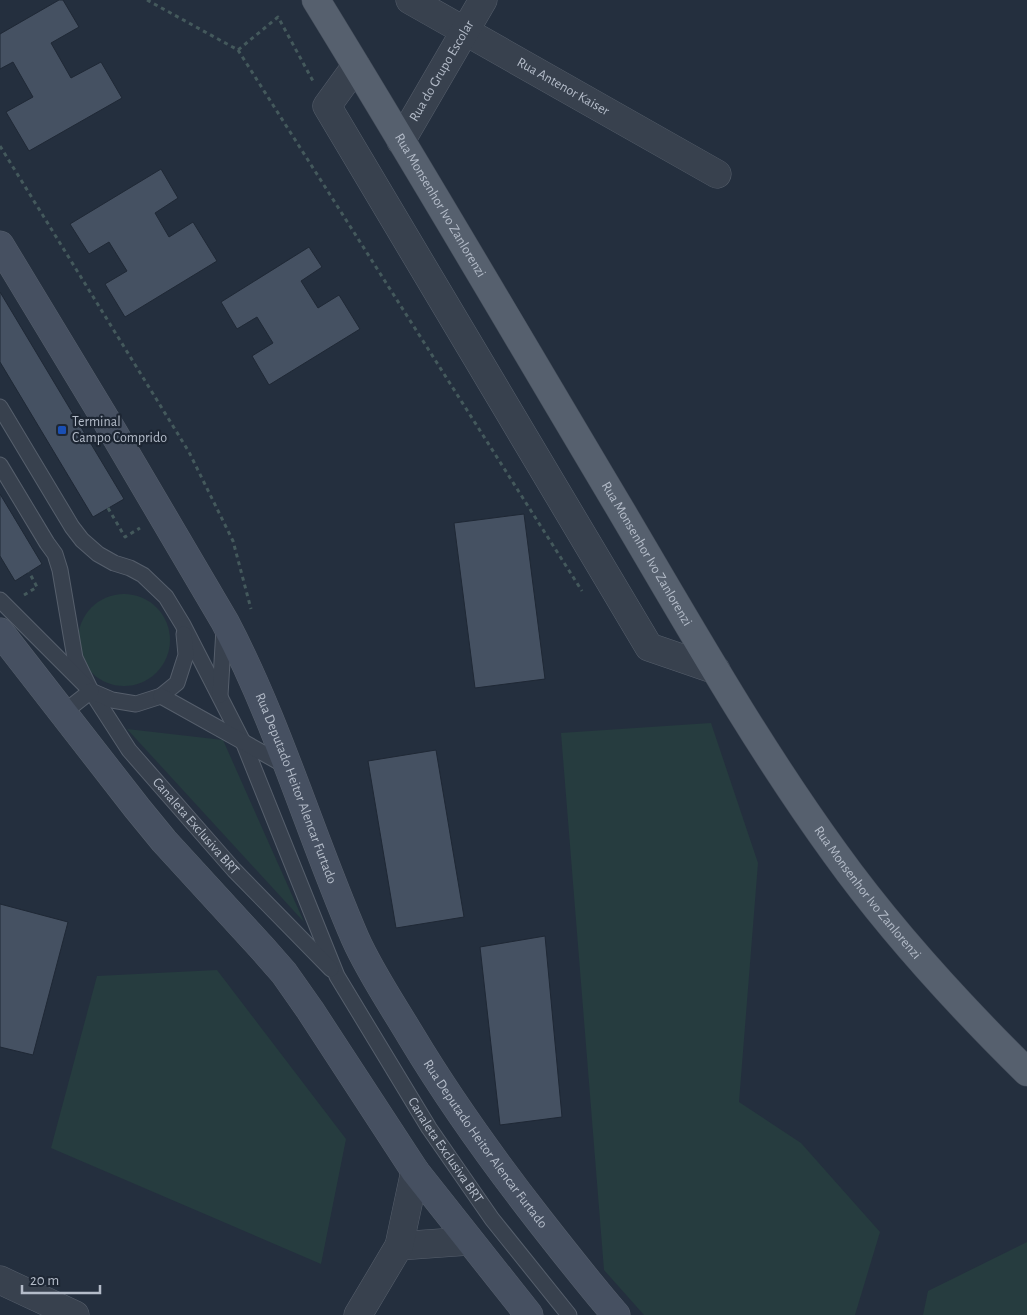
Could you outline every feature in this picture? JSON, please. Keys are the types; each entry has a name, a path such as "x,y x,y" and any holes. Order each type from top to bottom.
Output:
{"main road":[{"name":"Rua Monsenhor Ivo Zanlorenzi","path":"316,0 716,670 794,793 835,853 872,902 960,1003 1027,1072"}],"street":[{"name":"Rua Antenor Kaiser","path":"410,0 717,174"},
{"name":"Rua do Grupo Escolar","path":"401,141 483,0"},
{"path":"356,66 327,106 649,647 716,670"},
{"name":"Rua Deputado Heitor Alencar Furtado","path":"0,245 225,622 252,679 289,768 356,940 376,978 457,1108 500,1170 616,1315"},
{"path":"0,632 164,841 284,973 414,1171 529,1315"},
{"path":"358,1315 399,1246 414,1171"},
{"path":"399,1246 470,1241"},
{"path":"0,1280 75,1315"}],"lane":[{"path":"0,407 72,527 82,540 114,563 143,575 166,597 183,625 186,655 177,683 160,696 136,704 112,700 92,691 0,600"},
{"path":"0,464 55,554 60,570 75,658 92,691"},
{"path":"220,697 225,622"},
{"name":"Canaleta Exclusiva BRT","path":"183,625 244,744 338,976 429,1128 492,1219 569,1315"},
{"path":"63,713 92,691"},
{"name":"Canaleta Exclusiva BRT","path":"92,691 129,750 234,870 338,976"},
{"path":"160,696 289,768"}],"path":[{"path":"147,0 238,50 584,594"},
{"path":"238,50 278,18 327,106"},
{"path":"0,146 189,452 233,541 252,617"},
{"path":"108,508 125,537 162,516"}],"green space":[{"path":"124,594 142,598 157,607 166,622 170,640 166,658 157,673 142,682 124,686 106,682 91,673 82,658 78,640 82,622 91,607 106,598"},
{"path":"711,723 758,863 739,1102 801,1143 880,1232 855,1315 644,1315 604,1270 561,733"},
{"path":"127,729 223,740 304,922"},
{"path":"217,970 346,1139 321,1264 51,1148 97,976"},
{"path":"1027,1242 1027,1315 923,1315 928,1291"}],"building":[{"path":"59,0 63,0 79,27 51,43 71,78 101,62 122,98 29,151 6,112 33,97 13,62 0,69 0,34"},
{"path":"161,169 178,198 155,213 169,237 193,222 217,261 125,317 105,284 127,271 109,242 89,254 70,224"},
{"path":"309,247 322,267 301,281 318,308 339,295 360,329 269,385 252,356 273,343 257,317 237,329 221,302"},
{"name":"Terminal Campo Comprido","path":"0,292 124,499 93,517 0,362"},
{"path":"0,494 42,564 15,581 0,556"},
{"path":"524,514 545,679 475,688 454,523"},
{"path":"436,750 464,917 396,928 368,761"},
{"path":"0,904 68,922 33,1055 0,1047"},
{"path":"545,936 562,1117 500,1125 480,947"}],"place":[{"name":"Terminal Campo Comprido","path":"62,430"}]}
